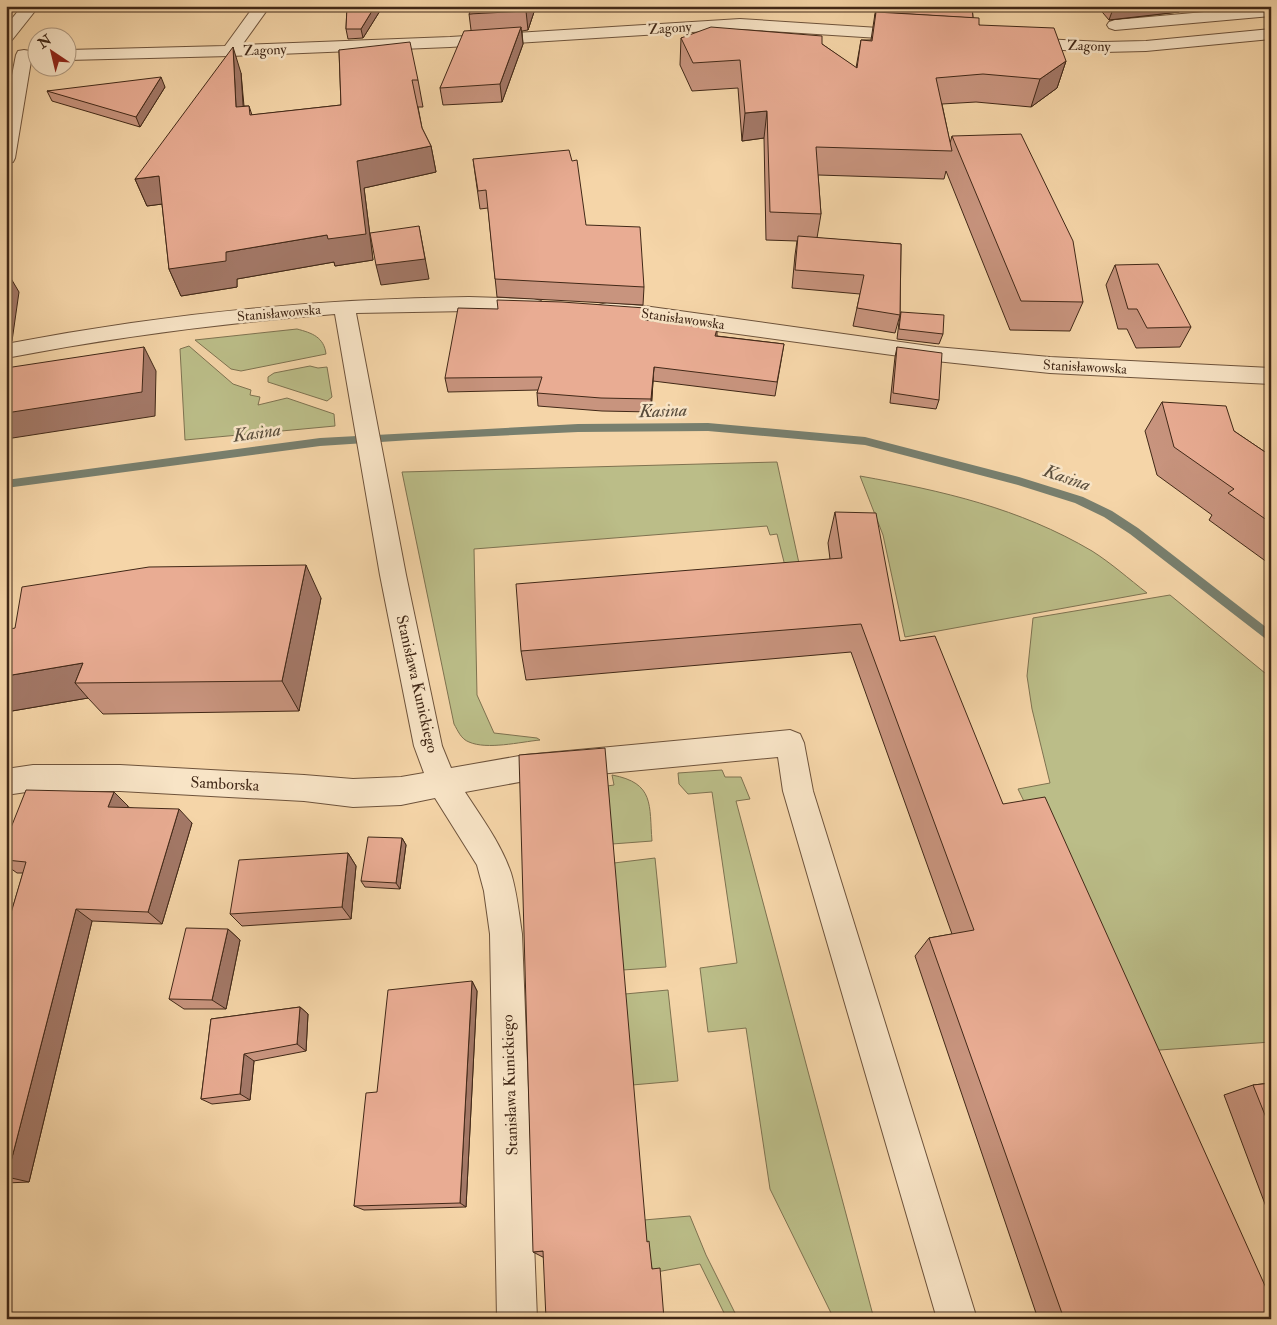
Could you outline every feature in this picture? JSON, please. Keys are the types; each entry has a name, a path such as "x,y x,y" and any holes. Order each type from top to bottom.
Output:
{"street":[{"path":"6,37 31,6"},
{"path":"230,51 262,6"},
{"path":"1115,26 1187,12 1271,11"},
{"path":"1187,12 1214,40"},
{"name":"Zagony","path":"78,55 450,42 740,24 927,36"},
{"name":"Zagony","path":"1010,42 1103,47 1146,46 1271,34"},
{"path":"6,55 28,55"},
{"path":"6,158 28,67"},
{"name":"Stanisławowska","path":"6,351 150,327 246,314 344,308 482,304 558,307"},
{"name":"Stanisława Kunickiego","path":"344,308 371,458 428,746 443,784 488,857 500,890 506,934 517,1319"},
{"name":"Stanisławowska","path":"586,309 644,313 936,354 1041,364 1271,376"},
{"name":"Samborska","path":"6,782 33,778 120,778 304,788 353,793 401,791 525,768 790,743 798,791 957,1319"}],"green space":[{"path":"297,329 308,332 320,340 323,343 326,354 241,371 231,369 195,340"},
{"path":"189,346 233,384 251,390 250,395 260,397 258,405 287,398 334,414 335,426 185,440 180,349"},
{"path":"310,366 318,368 327,367 332,397 327,401 268,382 268,377 274,373"},
{"path":"777,462 802,577 788,578 777,534 770,535 767,526 474,549 477,695 494,733 537,738 540,740 504,745 485,745 466,741 462,737 454,724 402,472"},
{"path":"860,476 951,495 1037,523 1092,551 1147,593 905,637 883,535"},
{"path":"1170,595 1271,678 1271,1042 1146,1051 1018,789 1050,783 1032,709 1027,676 1033,618"},
{"path":"722,770 725,777 741,777 750,799 736,801 874,1319 834,1319 770,1189 746,1028 708,1032 700,968 737,963 712,792 688,794 679,784 678,773"},
{"path":"612,775 626,779 643,790 647,798 651,817 652,841 612,844 607,786 614,785"},
{"path":"655,858 666,967 623,970 614,863"},
{"path":"668,990 678,1081 632,1085 625,994"},
{"path":"690,1216 706,1255 738,1319 727,1319 700,1264 651,1273 644,1220"}],"building":[{"path":"347,6 375,6 361,29 346,29"},
{"path":"473,6 528,6 526,11 469,14"},
{"path":"877,6 972,6 973,18 876,12 875,16"},
{"path":"876,12 979,18 979,25 1054,28 1066,61 1040,79 983,74 936,78 952,151 816,147 821,214 770,212 767,111 745,113 740,60 693,63 681,38 711,27 822,36 822,44 857,68 861,40 872,41"},
{"path":"521,27 500,84 440,88 464,31"},
{"path":"410,42 418,80 412,80 422,128 431,146 357,161 366,234 328,239 327,235 226,252 226,261 169,269 159,176 135,179 233,47 236,107 249,106 250,115 341,105 339,50"},
{"path":"161,77 136,117 47,91"},
{"path":"1021,134 1073,241 1083,302 1021,301 952,136"},
{"path":"569,150 572,161 577,160 586,225 640,227 644,287 495,279 486,190 478,191 473,159"},
{"path":"419,226 425,259 376,265 370,233"},
{"path":"798,236 901,244 900,315 857,308 864,275 795,270"},
{"path":"1158,264 1191,327 1147,328 1137,309 1128,309 1115,265"},
{"path":"497,300 562,302 645,308 645,320 717,329 715,336 784,344 777,382 654,367 651,399 601,398 537,393 542,377 445,378 458,308 498,309"},
{"path":"901,312 944,315 943,334 899,329"},
{"path":"144,347 142,392 6,413 6,368"},
{"path":"897,347 942,353 939,400 893,393"},
{"path":"1162,402 1226,406 1234,431 1271,456 1271,523 1228,493 1234,489 1174,447"},
{"path":"835,512 876,513 900,641 935,636 1003,804 1045,797 1271,1299 1271,1319 1064,1319 929,938 974,930 861,624 521,651 516,584 842,558"},
{"path":"306,565 282,681 75,683 83,663 6,676 6,630 15,628 22,587 149,567"},
{"path":"605,748 647,1242 649,1241 652,1269 660,1268 664,1319 546,1319 543,1251 533,1252 519,755"},
{"path":"26,790 114,792 108,807 179,809 148,912 76,909 6,1177 6,930 26,862 6,860 6,840"},
{"path":"368,837 402,838 396,883 361,881"},
{"path":"348,853 342,907 230,914 239,860"},
{"path":"186,928 228,929 212,1000 169,999"},
{"path":"472,981 460,1203 354,1206 366,1093 377,1092 388,990"},
{"path":"300,1007 297,1044 244,1054 240,1094 201,1099 211,1019"},
{"path":"1271,1083 1271,1130 1253,1085"}],"waterway":[{"name":"Kasina","path":"6,484 320,442 411,436 578,428 708,427 865,441 1019,481 1079,500 1108,514 1134,531 1271,638"}]}
